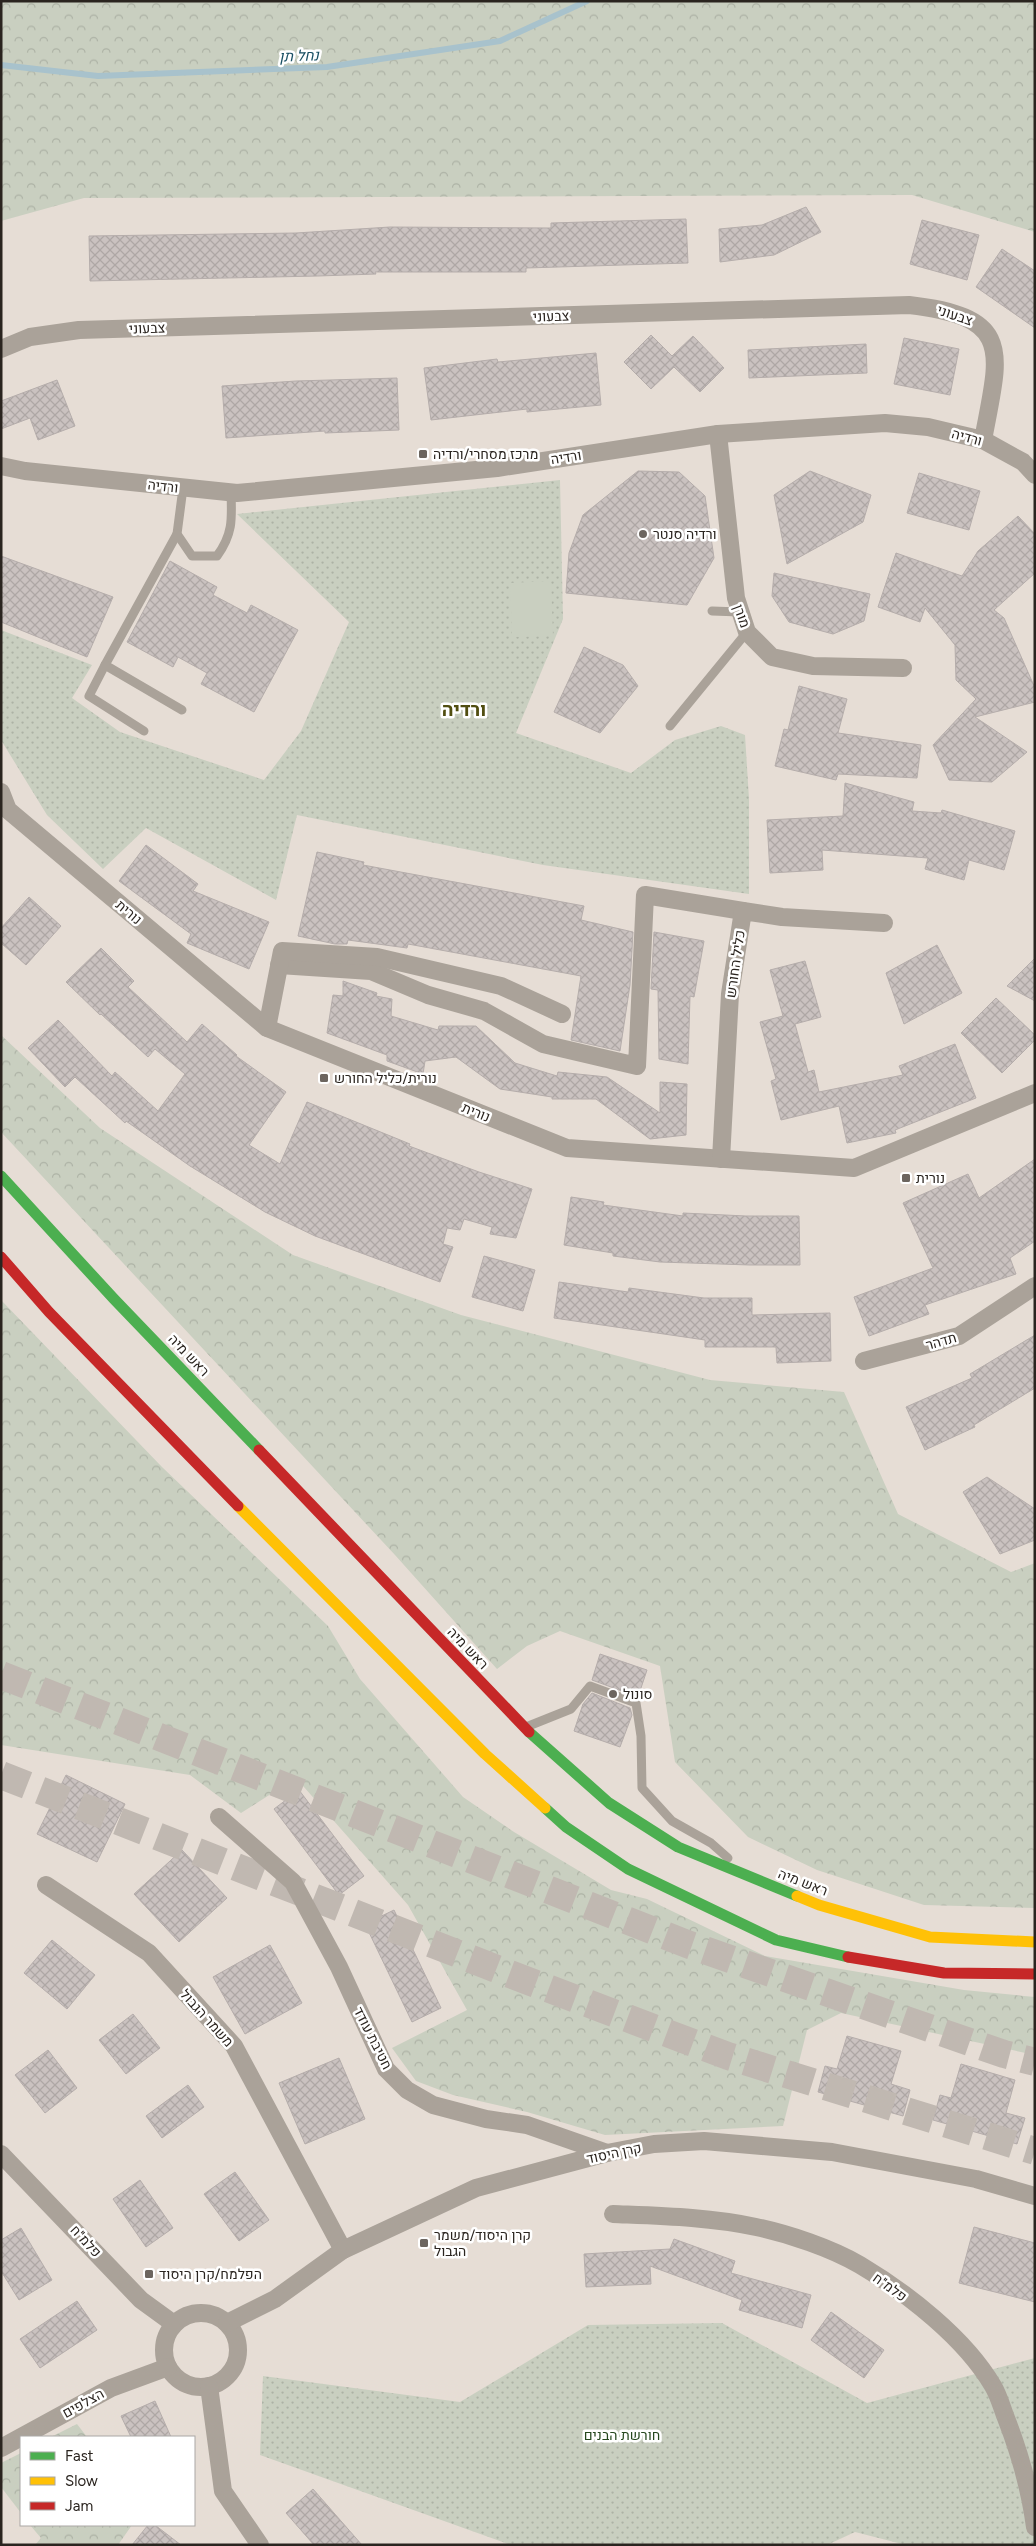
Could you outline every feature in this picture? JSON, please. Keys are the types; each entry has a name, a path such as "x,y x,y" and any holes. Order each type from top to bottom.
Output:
{"street":[{"name":"צבעוני","path":"1,348 30,338 80,330 909,305 937,308 958,314 978,324 990,336 996,369 983,440"},
{"name":"ורדיה","path":"1,466 25,471 231,493 497,468 718,434 885,423 928,427 983,440 1023,462 1035,475"},
{"name":"מורן","path":"718,434 736,598 747,632 772,657 813,666 903,668"},
{"name":"ורדיה","path":"1,474 25,471"},
{"name":"נורית","path":"1,792 8,810 267,1028 567,1148 854,1168 1035,1092"},
{"path":"279,965 371,971 428,995 484,1012 543,1044 637,1066 645,895 743,911"},
{"name":"כליל החורש","path":"720,1159 730,994 743,911 782,917 884,923"},
{"path":"267,1028 282,951 377,957 501,986 562,1014"},
{"name":"ראש מיה","path":"1,1176 114,1299 524,1728 609,1803 678,1847 819,1905 930,1937 1035,1942"},
{"path":"1,1257 49,1312 148,1415 486,1754 574,1832 628,1869 776,1940 833,1955 944,1973 1035,1974"},
{"name":"תדהר","path":"864,1361 959,1336 1035,1286"},
{"name":"חטיבת עודד","path":"219,1818 293,1882 339,1967 386,2069 407,2090 433,2105 486,2119 527,2125 607,2153"},
{"name":"משמר הגבול","path":"46,1885 149,1953 234,2046 343,2250"},
{"name":"קרן היסוד","path":"227,2323 275,2299 343,2250 476,2188 607,2153 654,2144 704,2141 832,2152 976,2178 1035,2196"},
{"name":"פלמ\"ח","path":"1,2154 141,2300 174,2324"},
{"name":"פלמ\"ח","path":"613,2214 700,2218 758,2228 825,2248 859,2264 898,2291 956,2338 994,2387 1019,2452 1031,2494 1035,2528"},
{"path":"197,2313 217,2316 227,2323 234,2332 238,2344 238,2357 235,2366 227,2377 209,2386 187,2384 176,2377 168,2367 164,2355 165,2342 174,2324 184,2317 197,2313"},
{"name":"הצלפים","path":"23,2436 111,2388 168,2367"},
{"path":"209,2386 223,2492 260,2545"},
{"name":"הצלפים","path":"1,2448 20,2438"}],"lane":[{"path":"144,731 89,696 177,534 183,488"},
{"path":"177,534 192,556 217,556 228,542 232,522 231,493"},
{"path":"712,611 740,612"},
{"path":"670,726 747,632"},
{"path":"105,665 182,710"},
{"path":"524,1728 571,1709 590,1686 636,1703 641,1736 642,1788 672,1821 711,1843 748,1877"}],"green space":[{"path":"1,1 1035,1 1035,232 912,195 84,198 1,221"},
{"path":"560,480 563,619 516,733 631,773 675,740 721,726 745,735 749,799 749,894 543,865 297,815 276,900 146,828 103,869 47,815 1,740 1,630 92,665 72,698 120,732 264,780 301,731 349,622 237,514"},
{"path":"551,581 553,636 512,637 510,583"},
{"path":"1,1035 100,1128 293,1255 461,1315 710,1380 844,1392 898,1514 1011,1572 1035,1563 1035,1908 924,1905 817,1870 748,1837 675,1762 660,1666 560,1631 527,1646 497,1669 395,1555 1,1132"},
{"path":"1,1300 162,1467 328,1626 360,1679 463,1797 514,1832 611,1890 647,1899 765,1956 964,1990 1035,1997 1035,2055 841,2013 807,2030 783,2126 605,2135 527,2112 453,2095 416,2081 392,2048 467,2010 408,1905 296,1778 241,1813 190,1775 1,1745"},
{"name":"חורשת הבנים","path":"722,2323 867,2403 1035,2358 1035,2545 906,2545 855,2532 827,2545 511,2545 260,2455 263,2376 460,2402 588,2325"},
{"path":"77,2424 86,2436 53,2436"},
{"path":"20,2454 20,2512 1,2487 1,2463"},
{"path":"31,2526 131,2526 118,2545 35,2545 41,2538"}],"building":[{"path":"806,207 821,232 774,255 720,262 719,229 762,225"},
{"path":"686,219 688,263 526,268 526,272 375,272 376,274 90,281 89,236 296,233 390,227 551,228 551,223"},
{"path":"922,220 979,235 967,280 910,264"},
{"path":"1002,249 1035,271 1035,328 976,287"},
{"path":"651,335 672,356 693,336 724,368 700,392 674,367 651,389 624,362"},
{"path":"904,338 959,349 950,395 894,384"},
{"path":"866,344 867,373 749,378 748,350"},
{"path":"596,353 601,405 527,412 527,409 431,420 424,368 497,359 498,362"},
{"path":"397,378 399,430 325,433 325,431 226,438 222,386 296,381"},
{"path":"57,380 75,426 38,440 30,418 1,429 1,401"},
{"name":"ורדיה סנטר","path":"638,471 679,472 705,496 714,558 687,605 566,593 569,553 583,515"},
{"path":"810,471 871,495 863,522 787,564 774,495"},
{"path":"919,473 980,491 969,530 907,513"},
{"path":"1018,516 1035,534 1035,573 994,610 1004,618 1035,688 1035,702 975,717 1027,752 992,782 949,780 933,745 976,699 956,680 955,645 925,608 920,622 878,607 896,553 962,576 978,551"},
{"path":"1,556 113,597 87,657 1,622"},
{"path":"170,561 217,587 213,595 247,613 251,605 298,630 254,712 201,684 207,673 178,657 173,667 127,642"},
{"path":"774,573 870,594 864,621 833,634 789,622 772,596"},
{"path":"584,647 623,665 638,686 600,733 554,712"},
{"path":"799,686 847,699 838,733 921,745 917,778 838,774 836,780 775,766 784,729 788,730"},
{"path":"845,783 914,802 912,811 941,813 942,810 1015,831 1004,870 969,860 964,880 925,869 928,858 822,850 823,870 770,873 767,820 843,816"},
{"path":"146,845 198,884 193,891 269,922 249,969 187,943 191,934 119,881"},
{"path":"317,852 364,862 363,865 584,906 581,920 633,932 630,985 620,1051 571,1040 581,976 408,944 407,948 348,940 347,944 335,944 298,936"},
{"path":"29,897 61,926 26,965 1,943 1,928"},
{"path":"654,932 704,941 694,997 690,996 688,1064 659,1059 658,990 651,989"},
{"path":"937,945 962,993 904,1024 886,973"},
{"path":"101,948 134,981 128,987 187,1042 202,1024 236,1056 286,1092 249,1145 280,1164 307,1102 410,1144 409,1146 532,1189 516,1238 490,1234 492,1227 464,1219 460,1230 447,1228 443,1244 453,1247 440,1282 315,1236 265,1212 190,1166 126,1121 125,1123 75,1077 65,1087 28,1048 58,1020 112,1076 115,1072 158,1111 185,1074 155,1049 148,1057 66,982"},
{"path":"1035,958 1035,1001 1007,986"},
{"path":"805,961 821,1017 795,1024 808,1072 814,1070 819,1092 903,1075 899,1066 955,1044 976,1098 895,1130 896,1133 847,1143 839,1106 781,1120 771,1081 776,1079 760,1022 783,1016 770,970"},
{"path":"343,981 377,993 376,996 392,999 391,1016 438,1030 439,1026 476,1026 515,1063 557,1076 558,1072 607,1077 660,1113 660,1082 687,1084 686,1135 650,1139 596,1099 552,1099 552,1097 500,1089 456,1057 425,1061 423,1074 387,1061 387,1055 327,1033 333,995 343,996"},
{"path":"996,998 1035,1035 1035,1040 1002,1073 961,1033"},
{"path":"1035,1159 1035,1241 1010,1258 1016,1274 925,1305 929,1314 869,1336 854,1297 933,1268 903,1203 968,1174 979,1198"},
{"path":"571,1197 604,1202 603,1205 683,1216 683,1213 799,1216 800,1265 660,1262 613,1256 613,1253 564,1245"},
{"path":"484,1256 535,1270 523,1311 472,1297"},
{"path":"559,1282 628,1292 629,1288 704,1298 752,1298 752,1315 830,1313 831,1361 777,1363 776,1347 705,1347 705,1340 554,1318"},
{"path":"1035,1335 1035,1388 974,1425 975,1427 925,1450 906,1407 972,1378 970,1374"},
{"path":"987,1477 1035,1509 1035,1540 1000,1554 963,1492"},
{"path":"600,1654 647,1670 638,1697 592,1680"},
{"path":"592,1693 630,1708 632,1715 620,1747 574,1731 583,1704"},
{"path":"66,1775 125,1804 97,1862 37,1834"},
{"path":"299,1790 364,1876 339,1895 274,1809"},
{"path":"182,1850 227,1898 179,1942 134,1894"},
{"path":"394,1910 441,2008 412,2022 365,1924"},
{"path":"52,1940 95,1975 67,2009 24,1973"},
{"path":"270,1945 302,2003 245,2034 213,1977"},
{"path":"133,2014 160,2048 126,2074 99,2040"},
{"path":"847,2036 901,2051 891,2084 910,2090 903,2116 818,2092 825,2066 837,2069"},
{"path":"48,2050 77,2088 45,2113 15,2075"},
{"path":"339,2058 365,2119 305,2144 279,2083"},
{"path":"961,2064 1015,2080 1006,2113 1025,2118 1017,2144 933,2120 940,2095 951,2098"},
{"path":"188,2085 204,2107 162,2138 146,2116"},
{"path":"235,2172 269,2220 239,2241 204,2194"},
{"path":"140,2180 173,2228 146,2247 113,2199"},
{"path":"974,2227 1035,2243 1035,2302 959,2283"},
{"path":"21,2228 52,2280 19,2300 1,2271 1,2240"},
{"path":"674,2239 735,2261 731,2273 811,2295 802,2328 739,2310 742,2300 650,2266 651,2284 586,2287 584,2254 670,2249"},
{"path":"77,2301 97,2330 40,2368 20,2339"},
{"path":"831,2312 884,2350 864,2378 811,2340"},
{"path":"155,2401 171,2436 131,2436 121,2416"},
{"path":"313,2489 362,2545 314,2545 286,2513"},
{"path":"147,2526 156,2526 181,2545 132,2545"}],"waterway":[{"name":"נחל תן","path":"1,65 98,76 327,67 500,41 587,1"}],"tunnel":[{"path":"1,1675 687,1944 1004,2054 1035,2062"},
{"path":"1,1775 507,1973 728,2056 1035,2151"}],"traffic: fast":[{"path":"1,1176 114,1299 259,1450"},
{"path":"529,1732 609,1803 678,1847 797,1896"},
{"path":"545,1808 566,1827 628,1869 776,1940 848,1957"}],"traffic: slow":[{"path":"238,1506 485,1754 545,1808"},
{"path":"797,1896 819,1905 930,1937 1035,1942"}],"traffic: jam":[{"path":"1,1257 49,1312 238,1506"},
{"path":"259,1450 529,1732"},
{"path":"848,1957 944,1973 1035,1974"}],"place":[{"name":"מרכז מסחרי/ורדיה","path":"423,454"},
{"name":"ורדיה סנטר","path":"643,534"},
{"name":"נורית/כליל החורש","path":"324,1078"},
{"name":"נורית","path":"906,1178"},
{"name":"סונול","path":"613,1694"},
{"name":"קרן היסוד/משמר הגבול","path":"424,2243"},
{"name":"הפלמח/קרן היסוד","path":"149,2274"}],"district":[{"name":"ורדיה","path":"464,709"}]}
